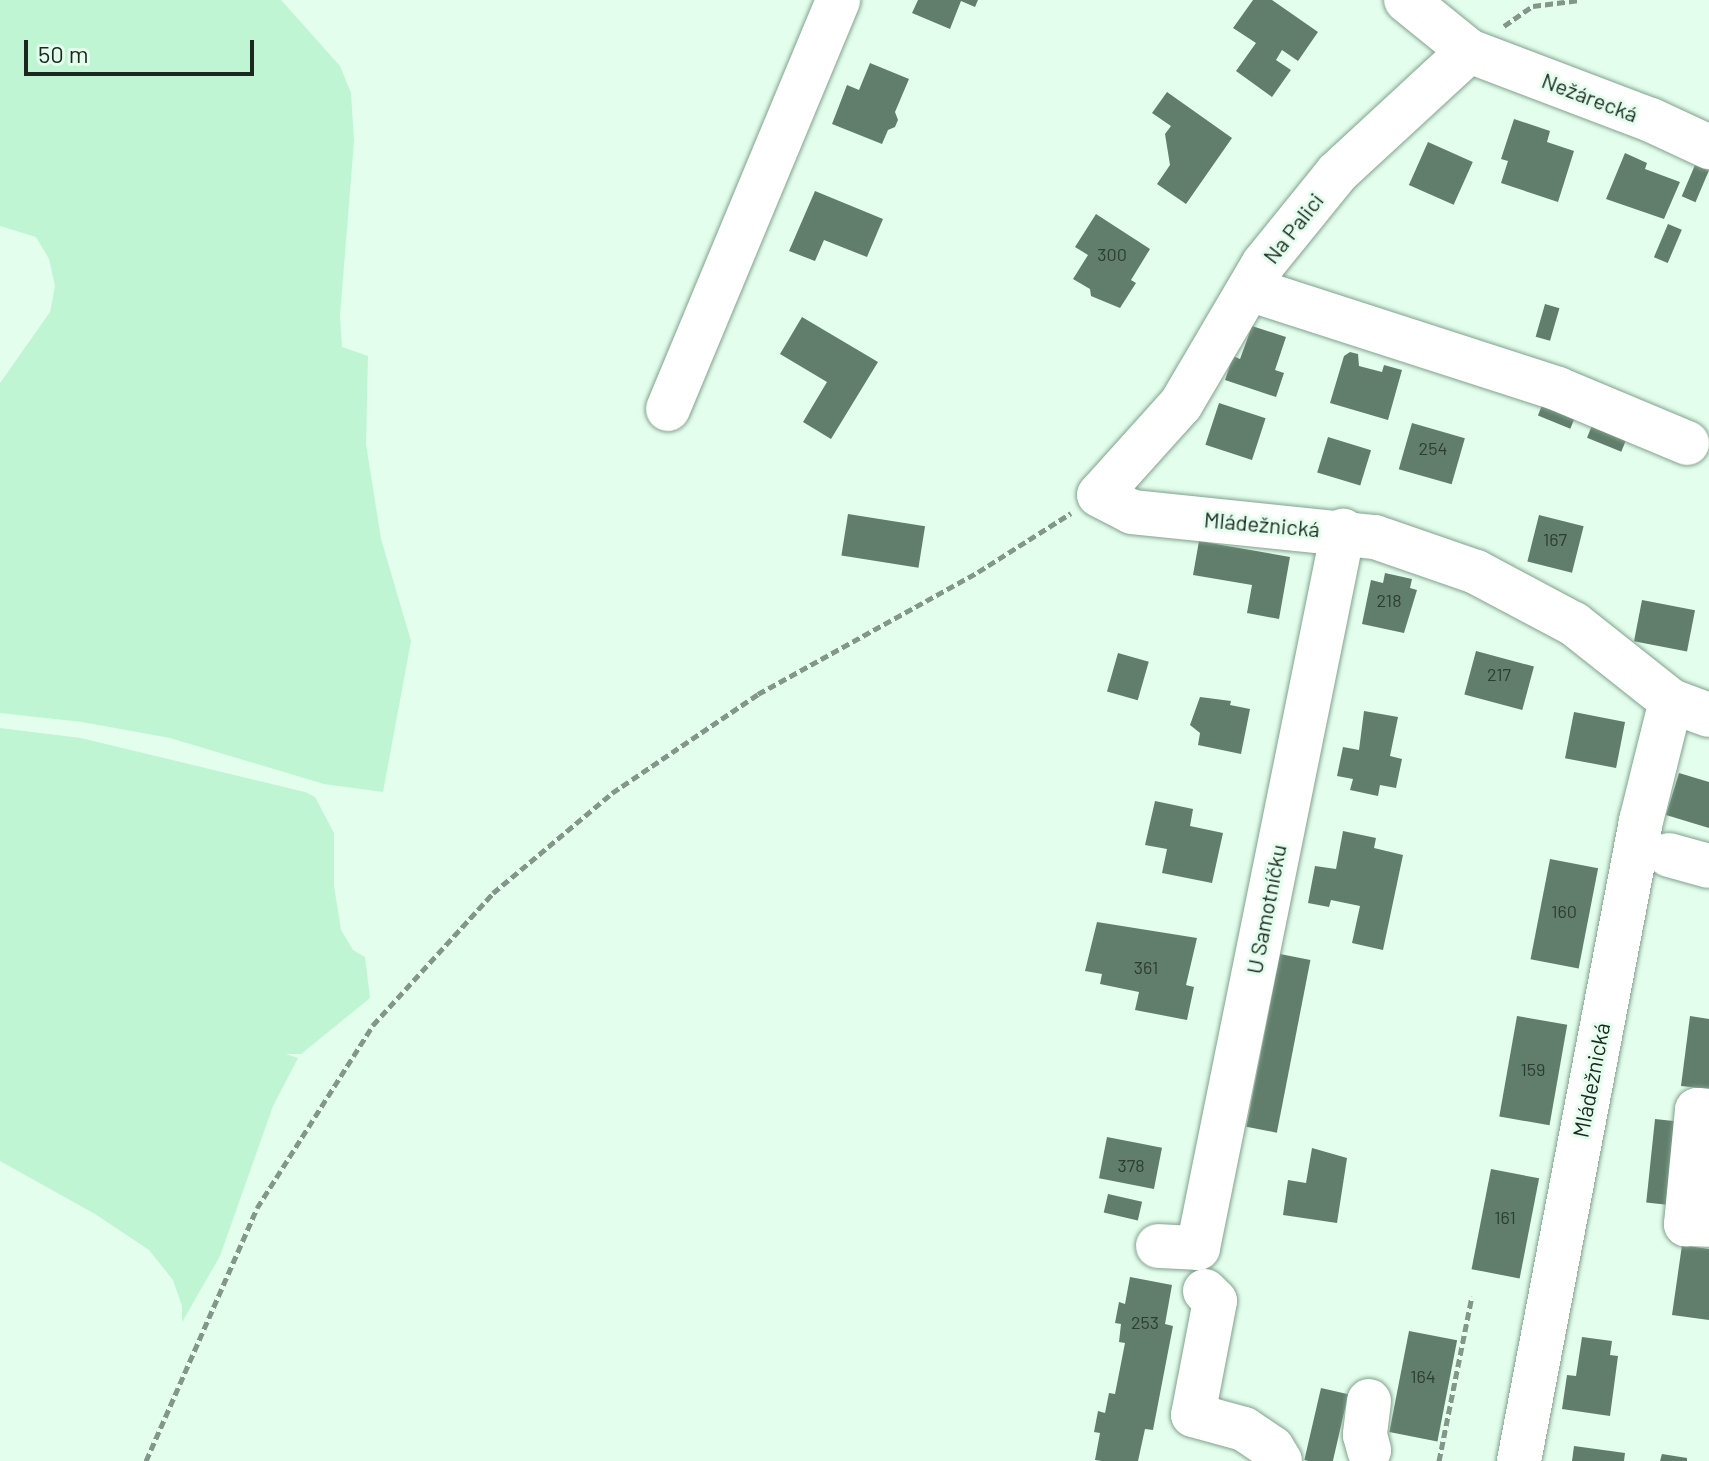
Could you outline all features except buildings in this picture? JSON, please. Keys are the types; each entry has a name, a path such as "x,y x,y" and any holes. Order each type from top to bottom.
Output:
{"street":[{"path":"668,409 838,0"},
{"path":"1406,0 1469,51"},
{"name":"Nežárecká","path":"1469,51 1651,120 1709,147"},
{"name":"Na Palici","path":"1099,495 1181,404 1264,263 1337,173 1469,51"},
{"path":"1249,289 1558,389 1687,443"},
{"name":"Mládežnická","path":"1099,495 1132,512 1343,531 1375,537 1476,572 1574,624 1690,708 1641,821 1519,1461"},
{"name":"U Samotníčku","path":"1158,1246 1198,1248 1343,531"},
{"path":"1709,1111 1697,1110 1686,1224 1709,1225"},
{"path":"1205,1291 1215,1301 1193,1415 1244,1429 1272,1448 1280,1461"},
{"path":"1369,1401 1365,1435 1369,1450"}],"path":[{"path":"1469,51 1533,6 1580,0"},
{"path":"146,1461 257,1208 373,1025 493,893 612,793 758,694 978,572 1099,495"},
{"path":"1439,1461 1472,1296"}],"green space":[{"path":"0,0 281,0 340,66 351,93 354,141 340,316 342,347 368,356 366,444 381,539 411,641 383,792 324,784 170,738 82,722 0,713 0,383 50,312 55,286 49,259 36,237 0,226"},
{"path":"0,728 81,738 305,792 315,797 334,833 334,886 341,930 353,950 365,957 370,998 301,1054 286,1054 298,1058 273,1106 220,1256 182,1322 182,1306 173,1280 149,1250 95,1214 0,1161"}]}
